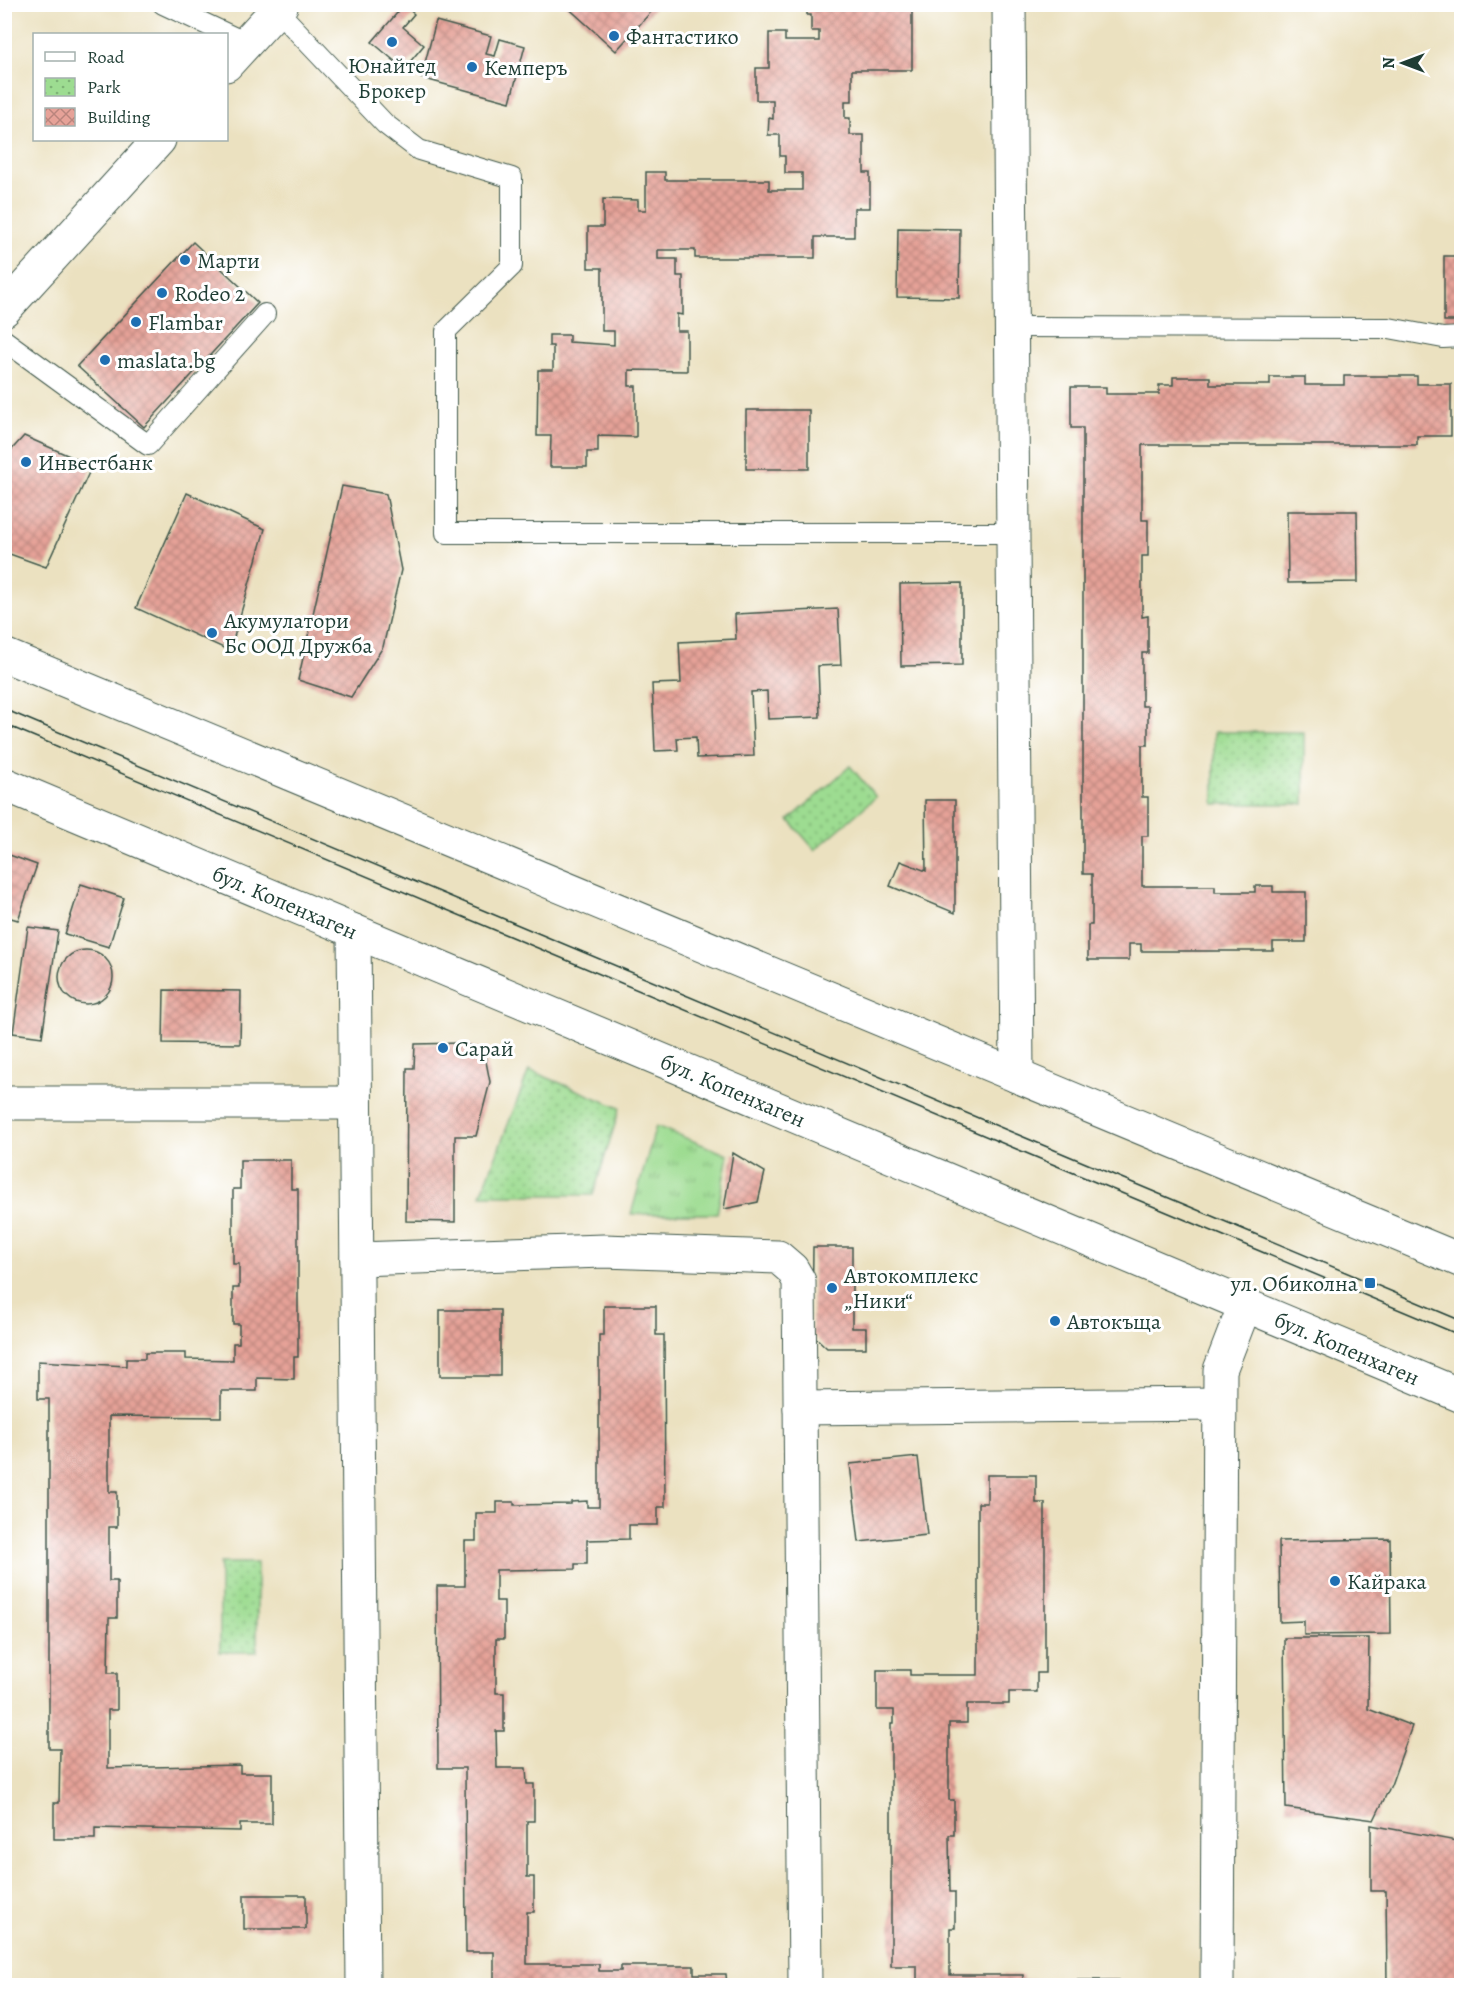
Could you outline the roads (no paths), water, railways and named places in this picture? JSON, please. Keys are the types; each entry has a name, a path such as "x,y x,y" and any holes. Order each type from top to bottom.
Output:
{"street":[{"path":"1009,4 1017,1076"},
{"path":"236,54 279,7"},
{"path":"4,310 158,141"},
{"path":"4,655 1461,1261"},
{"name":"бул. Копенхаген","path":"4,784 1461,1396"},
{"path":"354,931 363,1986"},
{"path":"4,1103 355,1103"},
{"path":"357,1259 604,1251 778,1257 792,1269 799,1281 805,1986"},
{"path":"1217,1986 1220,1370 1245,1305"},
{"path":"800,1408 1219,1404"}],"lane":[{"path":"163,4 205,33"},
{"path":"279,7 385,124 419,150 512,178 512,266 446,331 446,533 1013,533"},
{"path":"4,340 148,445 265,314"},
{"path":"1012,327 1389,328 1443,338 1461,338"}],"tram line":[{"path":"4,709 1462,1321"},
{"path":"4,724 1462,1336"}],"place":[{"name":"Фантастико","path":"614,36"},
{"name":"Юнайтед Брокер","path":"392,42"},
{"name":"Кемперъ","path":"472,67"},
{"name":"Марти","path":"185,260"},
{"name":"Rodeo 2","path":"162,293"},
{"name":"Flambar","path":"136,322"},
{"name":"maslata.bg","path":"105,360"},
{"name":"Инвестбанк","path":"26,462"},
{"name":"Акумулатори Бс ООД Дружба","path":"212,633"},
{"name":"Сарай","path":"443,1048"},
{"name":"ул. Обиколна","path":"1370,1283"},
{"name":"Автокомплекс „Ники“","path":"832,1288"},
{"name":"Автокъща","path":"1055,1321"},
{"name":"Кайрака","path":"1335,1581"}]}
